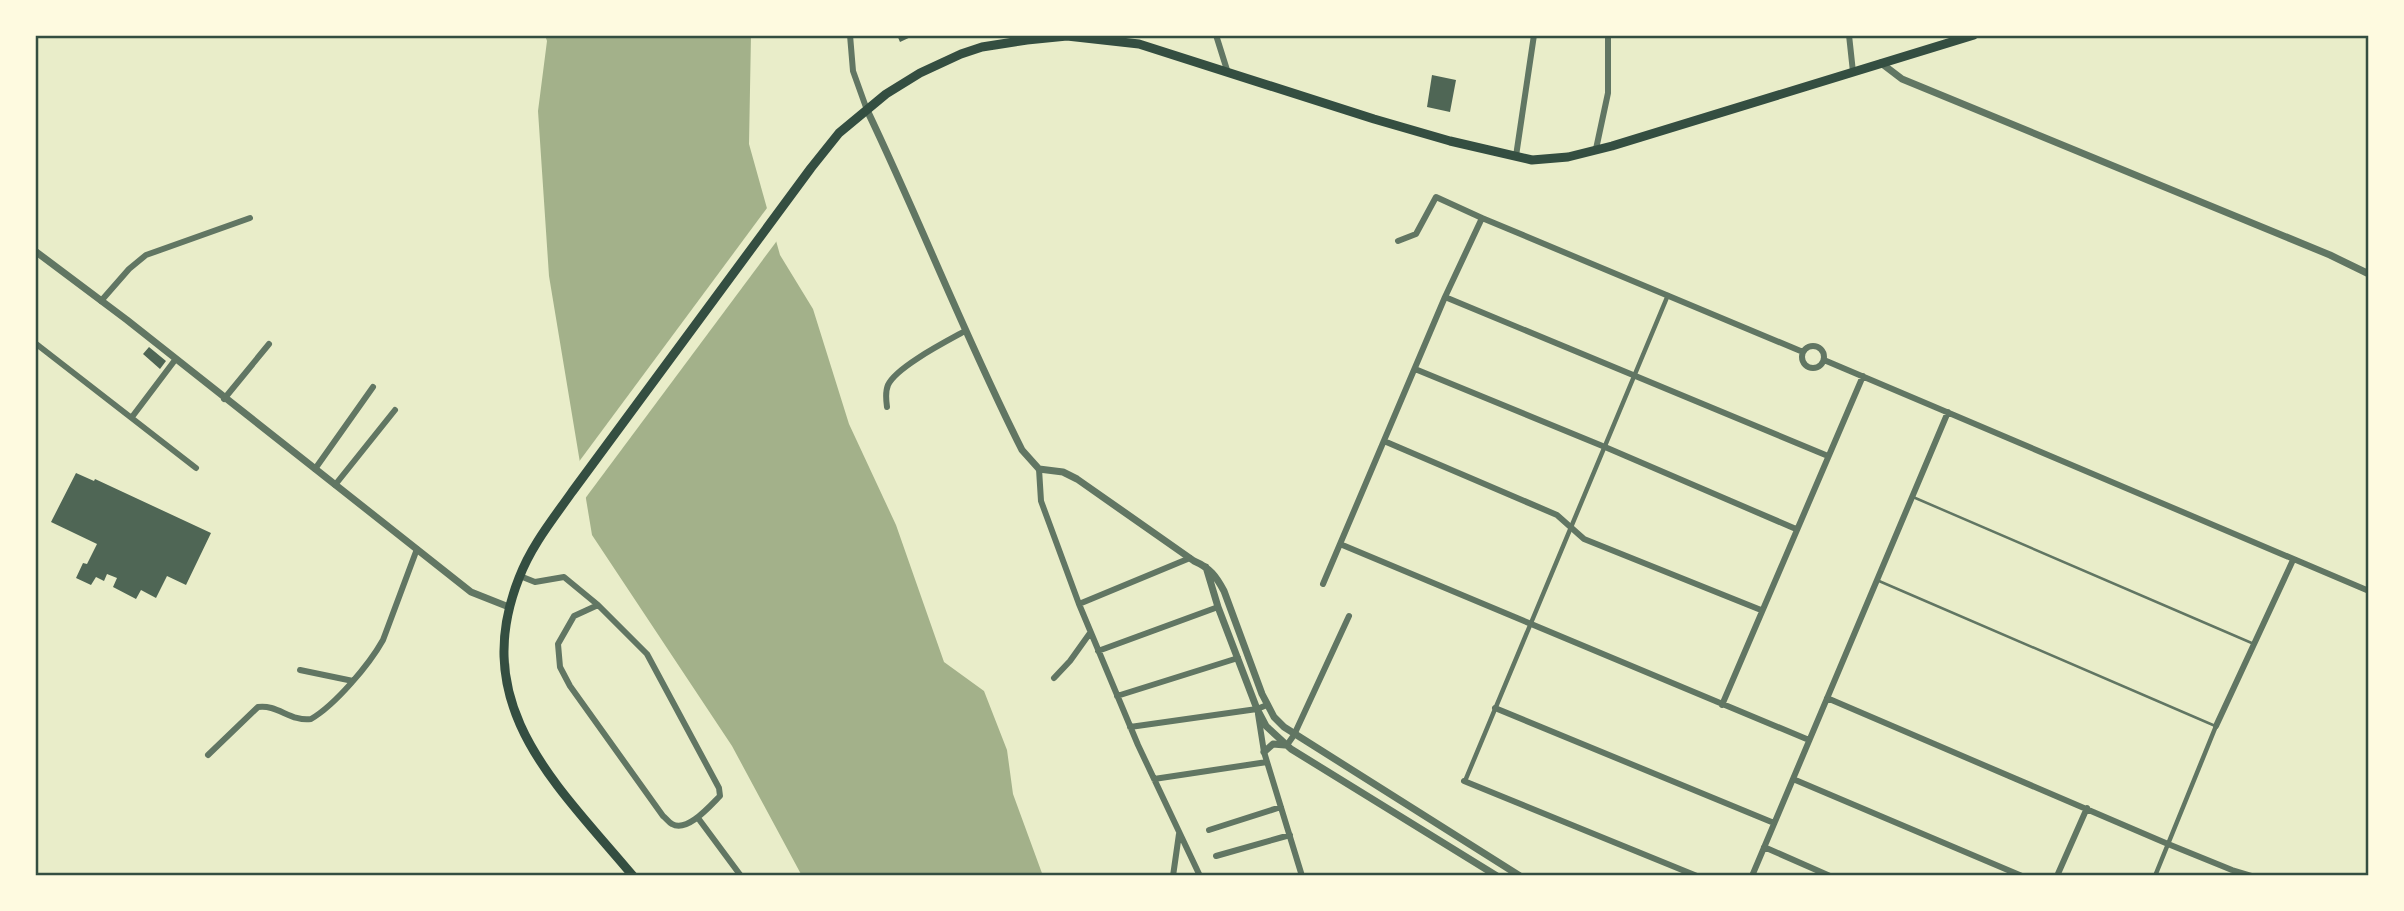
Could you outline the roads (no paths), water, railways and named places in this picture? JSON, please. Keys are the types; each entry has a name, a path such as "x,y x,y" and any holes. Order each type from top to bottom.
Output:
{"main road":[{"path":"633,876 553,781 527,741 513,712 505,673 503,638 509,607 535,546 572,492 811,168 839,133 901,83 942,62 982,47 1067,36 1117,40 1139,44 1227,71 1374,119 1516,156 1551,159 1596,149 1974,35"}],"street":[{"path":"850,35 853,71 867,110 898,174 965,331 1022,450 1039,469 1041,501 1090,633 1130,727 1200,876"},
{"path":"1216,35 1227,71"},
{"path":"1516,156 1534,35"},
{"path":"1596,149 1608,93 1608,35"},
{"path":"1847,37 1853,72"},
{"path":"1881,63 1902,79 2330,255 2369,274"},
{"path":"1398,241 1416,234 1436,197 1803,352"},
{"path":"101,301 129,269 146,255 250,218"},
{"path":"1323,584 1482,218"},
{"path":"35,251 471,592 509,607"},
{"path":"1669,295 1464,781 1697,876"},
{"path":"1446,297 1828,456"},
{"path":"887,407 886,388 892,379 922,356 965,331"},
{"path":"35,343 196,468"},
{"path":"224,399 269,344"},
{"path":"1809,346 1816,346 1824,353 1824,360 1820,366 1809,367 1802,359 1803,352 1809,346"},
{"path":"132,417 175,360"},
{"path":"1824,360 2369,591"},
{"path":"1415,369 1796,529"},
{"path":"1722,705 1863,376"},
{"path":"314,469 373,387"},
{"path":"335,485 395,410"},
{"path":"1752,876 1948,412"},
{"path":"1384,441 1558,515 1584,539 1761,610"},
{"path":"1039,469 1063,472 1077,479 1190,558 1206,566 1216,576 1267,705 1274,718 1293,735 1520,876"},
{"path":"1340,544 1809,740"},
{"path":"208,755 258,707 269,707 296,719 311,719 353,681 377,652 383,640 417,549"},
{"path":"1079,604 1190,558"},
{"path":"2155,876 2217,726 2293,560"},
{"path":"1206,566 1218,607 1266,726 1287,745 1497,876"},
{"path":"520,576 535,582 564,577 598,605 647,654 719,788 720,796 698,818 680,826 672,824 663,816 559,667 558,644 574,616 598,605"},
{"path":"1098,651 1218,607"},
{"path":"1287,745 1349,616"},
{"path":"1227,630 1237,626"},
{"path":"1054,678 1090,633"},
{"path":"1117,696 1238,658"},
{"path":"300,670 353,681"},
{"path":"1827,698 2168,844 2252,876"},
{"path":"1130,727 1257,709 1267,705"},
{"path":"1495,708 1774,823"},
{"path":"1257,709 1264,752 1302,876"},
{"path":"1264,752 1273,744 1287,745"},
{"path":"1154,779 1267,762"},
{"path":"1793,779 2022,876"},
{"path":"1209,830 1281,807"},
{"path":"2057,876 2087,808"},
{"path":"698,818 741,876"},
{"path":"1173,876 1180,832"},
{"path":"1216,856 1290,835"},
{"path":"1764,848 1830,876"}],"lane":[{"path":"1913,497 2254,644"},
{"path":"1877,580 2217,726"}]}
